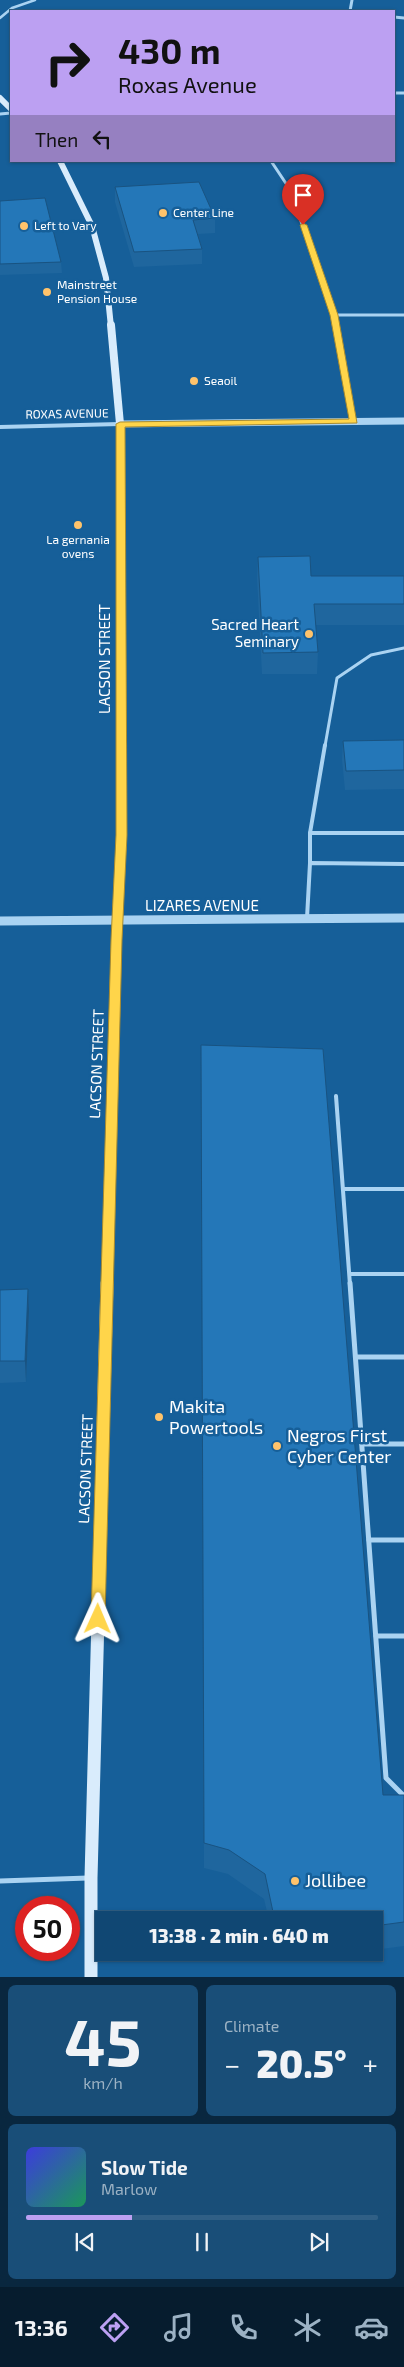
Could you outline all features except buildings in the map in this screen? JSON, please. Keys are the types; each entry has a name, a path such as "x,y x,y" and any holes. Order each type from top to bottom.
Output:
{"main road":[{"path":"0,98 10,108"},
{"name":"LACSON STREET","path":"60,162 92,226 106,278 120,424 122,835 117,920 91,1878 91,1977"}],"street":[{"path":"272,162 291,191 334,315 354,421"},
{"path":"334,315 404,315"},
{"name":"ROXAS AVENUE","path":"0,426 404,421"},
{"name":"LIZARES AVENUE","path":"0,921 404,918"}],"lane":[{"path":"0,18 12,8 35,0"},
{"path":"307,920 310,833 337,678 371,655 404,648"},
{"path":"310,833 404,833"},
{"path":"310,863 404,864"},
{"path":"336,1096 386,1778 404,1796"},
{"path":"344,1189 404,1189"},
{"path":"350,1274 404,1274"},
{"path":"356,1357 404,1357"},
{"path":"362,1444 404,1444"},
{"path":"369,1540 404,1540"},
{"path":"376,1636 404,1636"},
{"path":"0,1881 91,1878"}],"place":[{"name":"Center Line","path":"163,213"},
{"name":"Left to Vary","path":"24,226"},
{"name":"Mainstreet Pension House","path":"47,292"},
{"name":"Seaoil","path":"194,381"},
{"name":"La gernania ovens","path":"78,525"},
{"name":"Sacred Heart Seminary","path":"309,634"},
{"name":"Makita Powertools","path":"159,1417"},
{"name":"Negros First Cyber Center","path":"277,1446"},
{"name":"Jollibee","path":"295,1881"}],"route":[{"path":"98,1619 116,940 122,835 120,424 354,421 334,315 303,225"}]}
